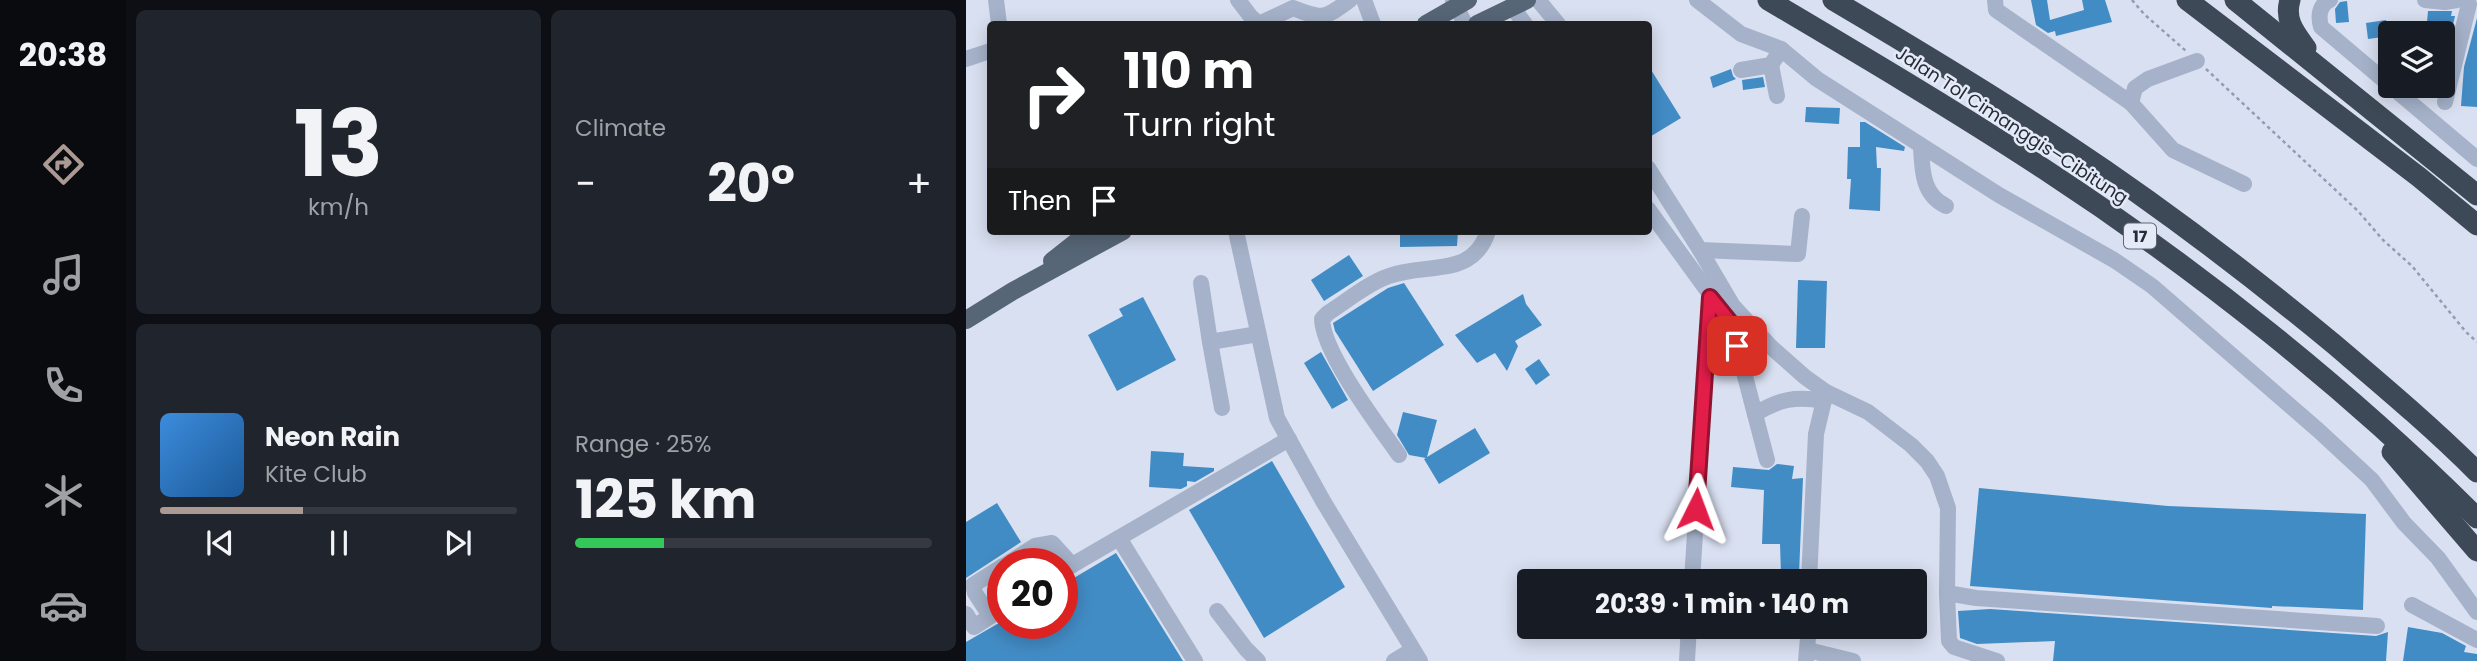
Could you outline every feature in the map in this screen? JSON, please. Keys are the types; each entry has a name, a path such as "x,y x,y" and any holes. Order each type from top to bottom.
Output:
{"highway":[{"name":"Jalan Tol Cimanggis–Cibitung","path":"1768,0 1932,97 2046,170 2254,321 2425,466 2477,518"},
{"name":"Jalan Tol Cimanggis–Cibitung","path":"1833,0 2064,142 2169,217 2314,327 2437,432 2477,472"},
{"path":"2188,0 2477,225"},
{"path":"2235,0 2477,195"},
{"path":"2290,0 2288,8 2291,28 2325,72"},
{"path":"2342,394 2477,551"}],"main road":[{"path":"1430,21 1459,2"},
{"path":"1483,21 1519,4"},
{"path":"1013,291 1085,235"},
{"path":"966,320 1116,235"}],"street":[{"path":"996,0 999,21"},
{"path":"1238,0 1256,21"},
{"path":"1263,21 1293,8 1316,21 1350,0"},
{"path":"1364,0 1372,21"},
{"path":"1538,0 1556,21"},
{"path":"1697,0 1741,34 1781,49 1817,79 1921,146 1998,195 2114,260 2152,286 2372,480 2404,523 2438,558 2477,612"},
{"path":"1995,0 1996,10 2131,103 2174,150 2244,184"},
{"path":"2330,0 2320,10 2321,27 2477,159"},
{"path":"2425,0 2457,0"},
{"path":"2445,102 2469,4 2467,0"},
{"path":"1459,2 1464,21"},
{"path":"1519,4 1524,21"},
{"path":"1777,96 1771,65 1781,49"},
{"path":"966,59 987,52"},
{"path":"2131,103 2135,88 2148,79 2197,61"},
{"path":"1741,70 1771,65"},
{"path":"1921,146 1925,184 1937,202 1946,206"},
{"path":"1652,174 1733,306 1770,346 1825,396"},
{"path":"1652,215 1731,323 1767,460"},
{"path":"1700,250 1798,254 1802,216"},
{"path":"1237,235 1277,418 1323,501 1416,656 1394,661"},
{"path":"1399,455 1343,372 1322,329 1322,319 1388,276 1443,268 1464,261 1477,253 1486,235"},
{"path":"1201,283 1222,408"},
{"path":"1693,569 1710,297"},
{"path":"1210,342 1258,334"},
{"path":"1809,569 1816,434 1825,396"},
{"path":"1755,414 1787,399 1825,396 1868,412 1927,461 1937,476 1948,508 1949,641 1954,647 1997,661"},
{"path":"1078,562 1289,439"},
{"path":"1119,538 1195,661"},
{"path":"1032,548 1052,543 1055,548"},
{"path":"987,576 973,585 975,593 987,603"},
{"path":"1947,593 1976,598 2377,625"},
{"path":"2412,605 2477,640"},
{"path":"1217,611 1245,649 1258,661"},
{"path":"969,624 987,616"},
{"path":"1687,661 1688,639"},
{"path":"1807,655 1853,661"}],"path":[{"path":"2132,0 2144,15 2197,61 2358,211 2383,240 2413,265 2477,342"}],"building":[{"path":"2031,0 2047,0 2050,20 2084,10 2082,0 2105,0 2112,22 2056,36 2055,31 2048,33 2036,25"},
{"path":"2347,1 2349,22 2336,23 2335,9 2340,2"},
{"path":"2428,11 2452,11 2451,16 2455,16 2454,21 2427,21"},
{"path":"2477,18 2477,107 2461,106 2464,67"},
{"path":"2378,21 2378,38 2368,39 2366,23"},
{"path":"1731,69 1736,79 1713,88 1710,77"},
{"path":"1652,71 1681,118 1652,136"},
{"path":"1763,77 1765,87 1743,90 1742,80"},
{"path":"1806,107 1840,108 1839,124 1805,122"},
{"path":"1860,122 1865,122 1905,147 1904,151 1876,147 1877,168 1881,168 1880,211 1849,209 1851,179 1847,179 1848,147 1860,147"},
{"path":"1400,235 1458,235 1457,246 1400,247"},
{"path":"1349,255 1363,276 1324,301 1311,280"},
{"path":"1798,280 1827,281 1825,348 1796,348"},
{"path":"1404,283 1444,345 1373,391 1335,331 1333,323 1388,288"},
{"path":"1523,294 1526,304 1542,325 1515,341 1518,346 1507,371 1495,353 1477,363 1455,335"},
{"path":"1143,297 1176,360 1117,391 1088,335 1123,316 1119,309"},
{"path":"1321,352 1348,400 1332,409 1304,363"},
{"path":"1539,359 1550,375 1536,385 1525,369"},
{"path":"1403,412 1437,420 1427,457 1475,428 1490,453 1439,484 1424,459 1426,458 1409,455 1397,435"},
{"path":"1151,451 1184,453 1183,466 1214,468 1214,471 1195,482 1187,481 1187,486 1181,489 1149,487"},
{"path":"1272,461 1345,587 1264,638 1189,510"},
{"path":"1777,464 1794,466 1792,479 1803,478 1799,569 1781,569 1780,544 1762,544 1764,490 1731,487 1733,467 1769,470"},
{"path":"1979,488 2168,506 2366,514 2363,610 2272,608 1970,586"},
{"path":"997,503 1021,542 1012,548 987,548 987,564 966,578 966,522"},
{"path":"1116,553 1183,661 966,661 966,642 987,630 987,639 1078,639 1078,576"},
{"path":"1990,609 2376,636 2388,632 2386,661 2053,661 2055,641 1977,644 1960,638 1958,611"},
{"path":"2408,627 2442,633 2466,646 2464,652 2477,654 2477,661 2403,661"}],"route":[{"path":"1696,509 1710,297 1731,323 1737,346"}]}
